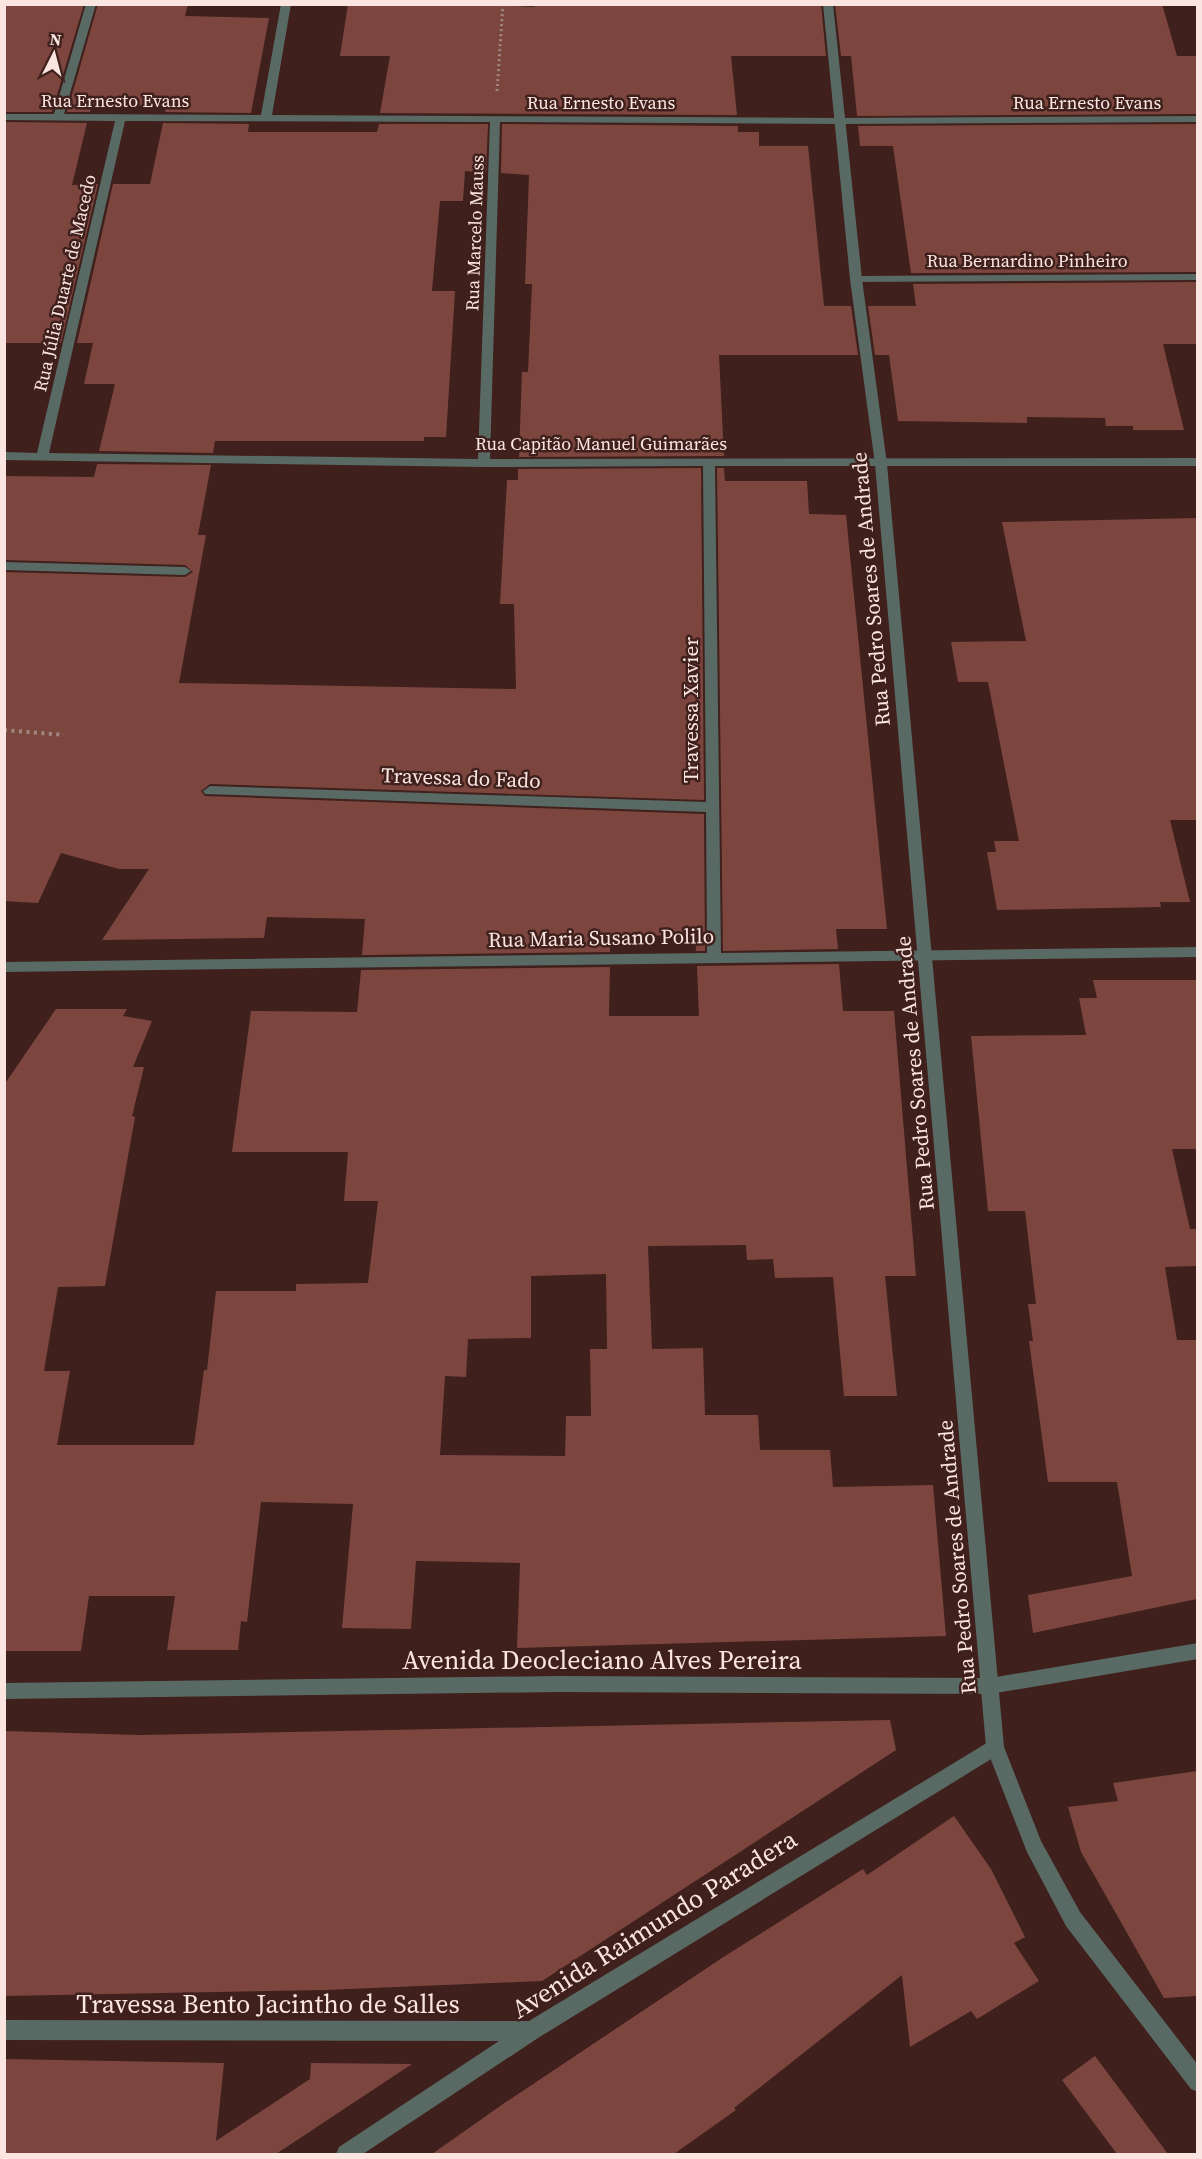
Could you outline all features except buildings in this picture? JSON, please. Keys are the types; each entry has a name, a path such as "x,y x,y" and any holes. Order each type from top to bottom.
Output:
{"street":[{"path":"58,117 91,4"},
{"path":"266,118 286,4"},
{"name":"Rua Pedro Soares de Andrade","path":"828,4 856,279 881,464 995,1747 1034,1846 1074,1919 1197,2082"},
{"name":"Rua Ernesto Evans","path":"4,117 839,121 1197,119"},
{"name":"Rua Júlia Duarte de Macedo","path":"42,456 121,117"},
{"name":"Rua Marcelo Mauss","path":"484,463 495,119"},
{"name":"Rua Bernardino Pinheiro","path":"856,279 1197,277"},
{"name":"Rua Capitão Manuel Guimarães","path":"4,456 484,463 1197,462"},
{"name":"Travessa Xavier","path":"709,462 714,958"},
{"path":"4,566 184,572"},
{"name":"Travessa do Fado","path":"210,791 711,807"},
{"name":"Rua Maria Susano Polilo","path":"4,967 1197,951"},
{"name":"Avenida Deocleciano Alves Pereira","path":"4,1691 558,1684 990,1686 1197,1651"},
{"name":"Avenida Raimundo Paradera","path":"346,2154 531,2031 995,1747"},
{"name":"Travessa Bento Jacintho de Salles","path":"4,2030 531,2031"}],"path":[{"path":"495,119 503,4"},
{"path":"4,730 64,735"}]}
